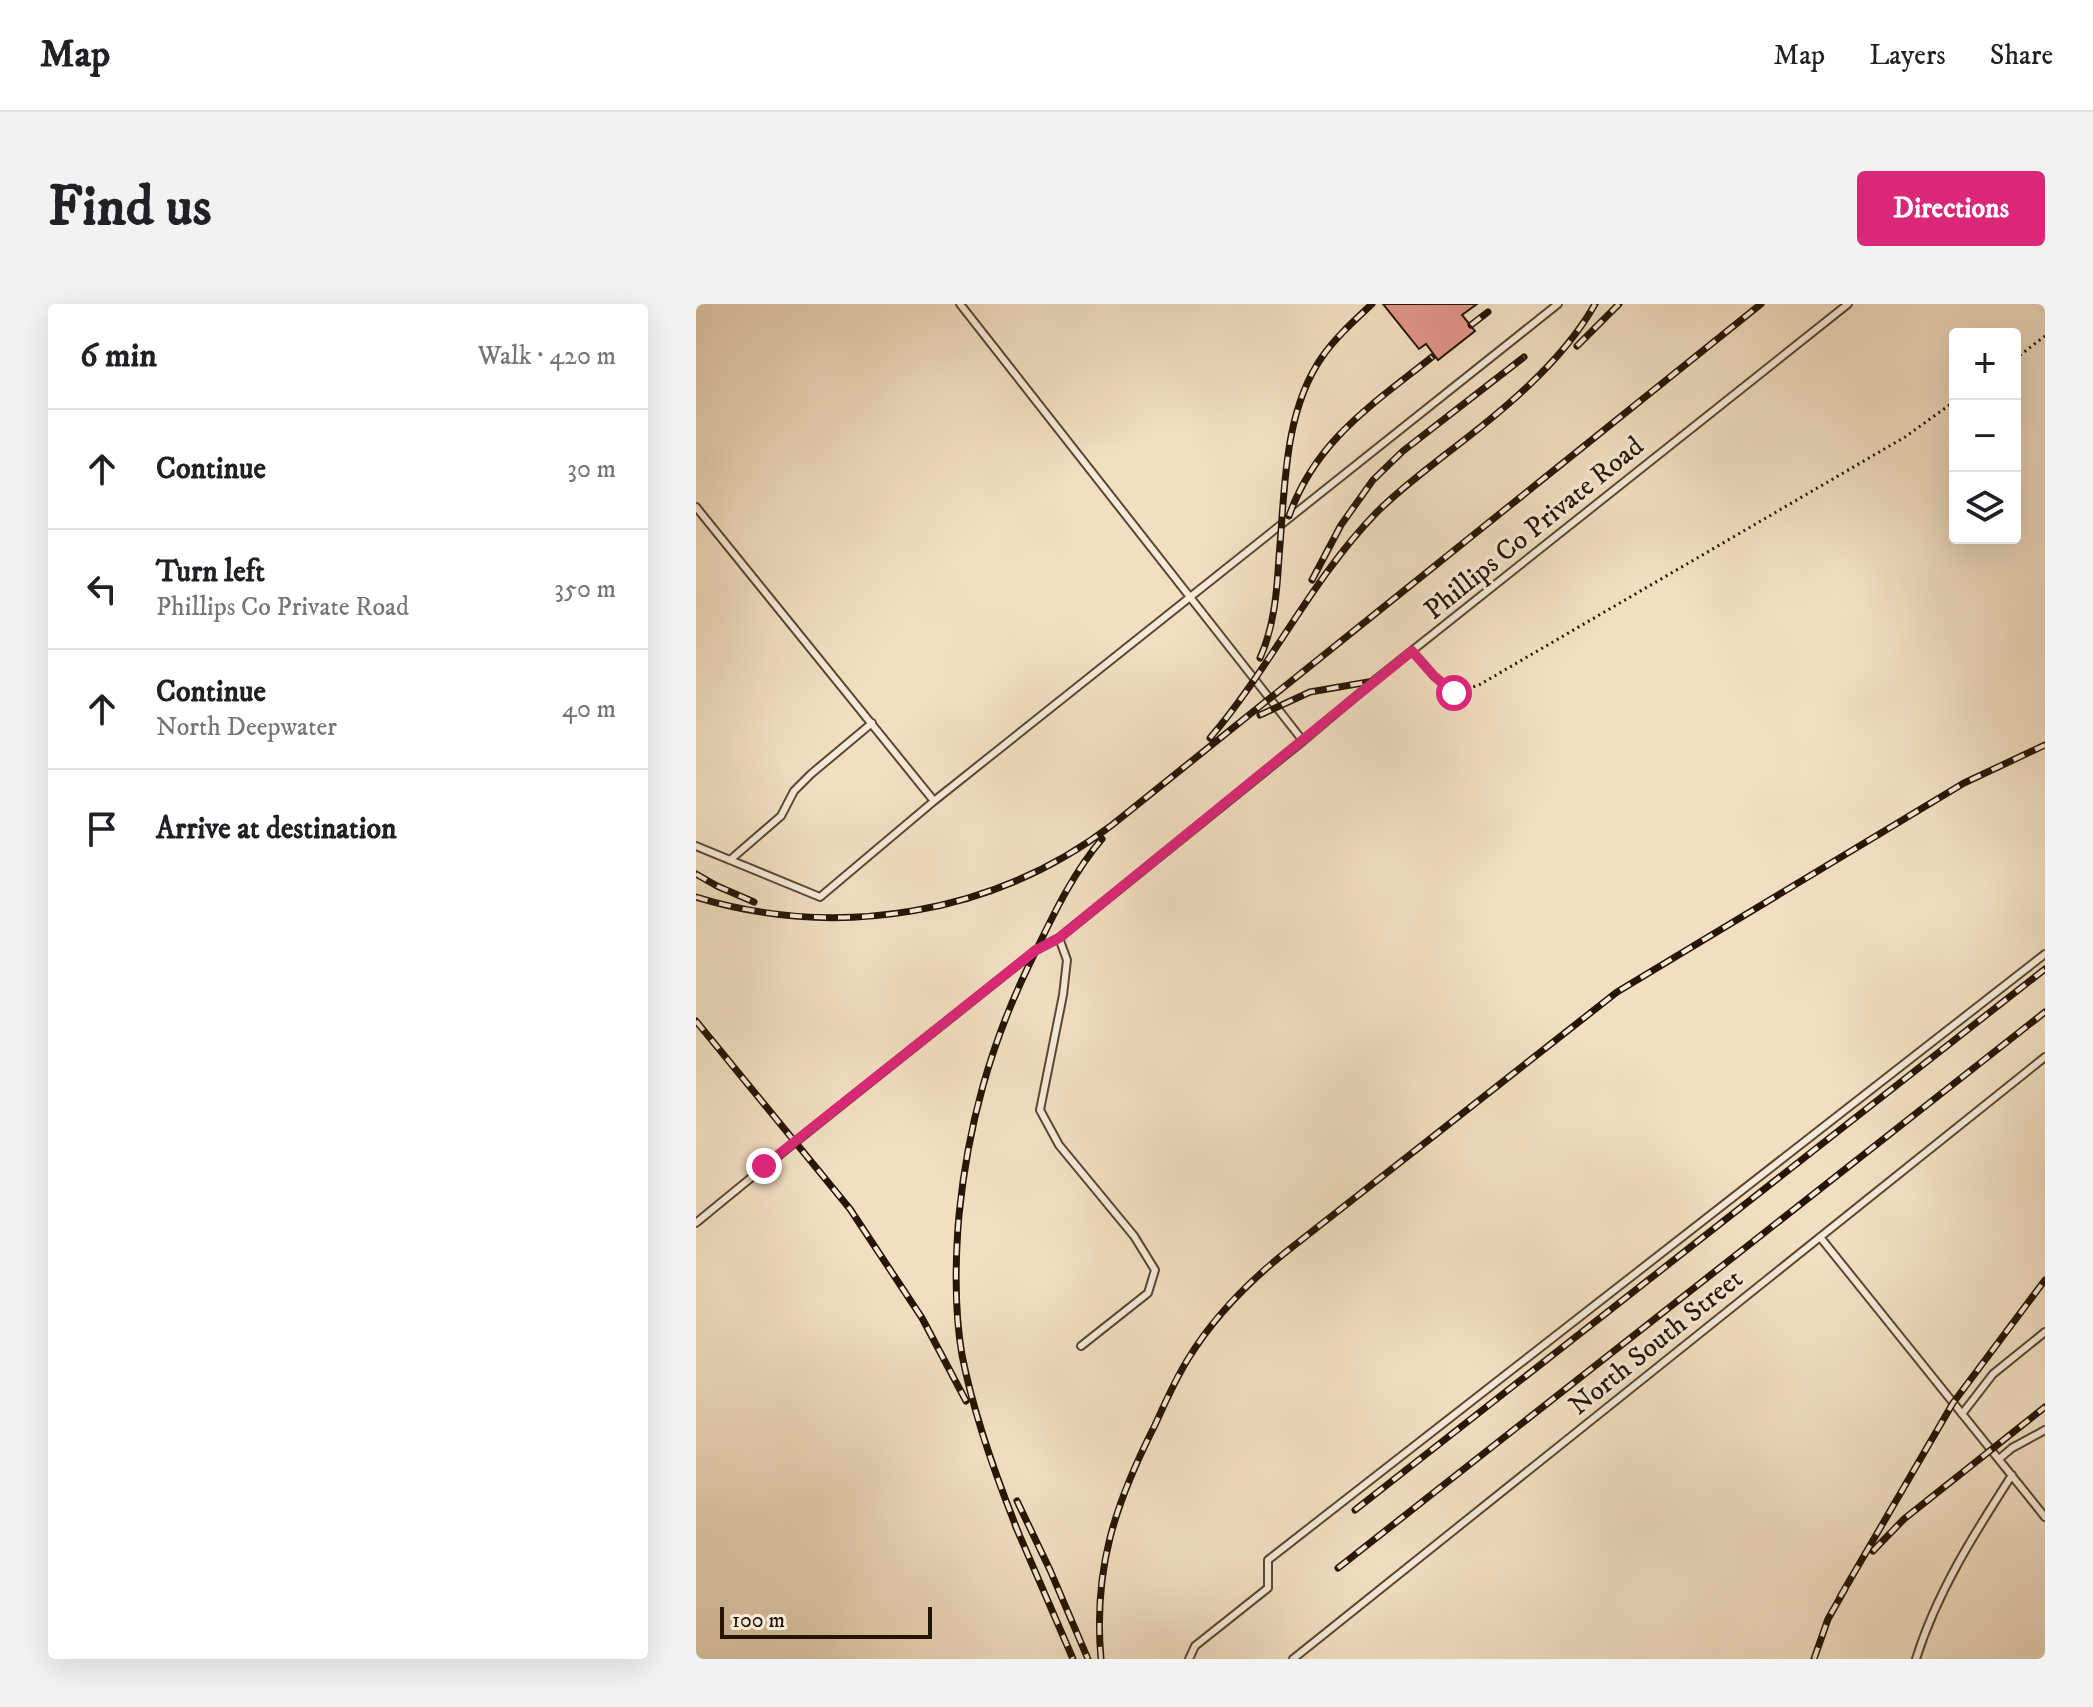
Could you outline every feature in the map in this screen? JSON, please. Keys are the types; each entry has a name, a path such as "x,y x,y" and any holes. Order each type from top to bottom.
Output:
{"lane":[{"path":"960,304 1303,741"},
{"path":"696,846 820,897 934,801 1558,304"},
{"name":"Phillips Co Private Road","path":"696,1223 788,1146 1036,950 1059,938 1412,651 1848,304"},
{"path":"696,507 934,801"},
{"path":"730,860 781,816 794,791 811,774 872,723"},
{"path":"1059,938 1067,960 1040,1110 1059,1145 1134,1236 1155,1270 1148,1293 1081,1346"},
{"path":"1189,1659 1195,1646 1268,1588 1268,1560 2045,954"},
{"name":"North South Street","path":"1293,1659 2045,1057"},
{"path":"1820,1237 2045,1517"},
{"path":"1962,1414 1993,1374 2045,1332"},
{"path":"1999,1459 2045,1430"},
{"path":"1916,1659 1962,1553 2012,1475"}],"path":[{"path":"2021,354 2045,336"},
{"path":"1412,651 1454,693 1479,685 1905,437 1949,405"}],"building":[{"path":"1383,304 1477,304 1462,315 1475,331 1438,360 1426,344 1419,349"}],"railway":[{"path":"1260,658 1274,609 1288,454 1300,403 1322,357 1372,304"},
{"path":"1210,738 1253,682 1331,566 1376,513 1487,422 1548,367 1595,304"},
{"path":"1577,346 1619,304"},
{"path":"696,897 750,910 804,917 858,917 913,911 966,899 1017,880 1066,856 1112,825 1761,304"},
{"path":"1471,325 1488,312"},
{"path":"1289,516 1300,489 1330,445 1368,408 1432,357"},
{"path":"1312,580 1341,525 1373,480 1403,451 1524,357"},
{"path":"1260,715 1310,692 1374,681"},
{"path":"1101,1659 1099,1626 1104,1566 1118,1510 1129,1482 1188,1359 1222,1313 1261,1273 1617,992 1964,783 2045,745"},
{"path":"1019,1534 986,1446 962,1355 956,1285 959,1215 975,1118 1003,1026 1062,899 1102,839"},
{"path":"696,874 754,902"},
{"path":"1355,1510 2045,969"},
{"path":"1338,1568 2045,1012"},
{"path":"696,1021 850,1209 922,1318 966,1401"},
{"path":"1840,1597 1953,1403 2045,1280"},
{"path":"1873,1551 1904,1519 2045,1407"},
{"path":"1017,1501 1088,1659"},
{"path":"1015,1525 1073,1659"},
{"path":"1814,1659 1828,1619 1845,1589"}],"route":[{"path":"764,1166 1036,950 1059,938 1412,651 1454,693"}]}
